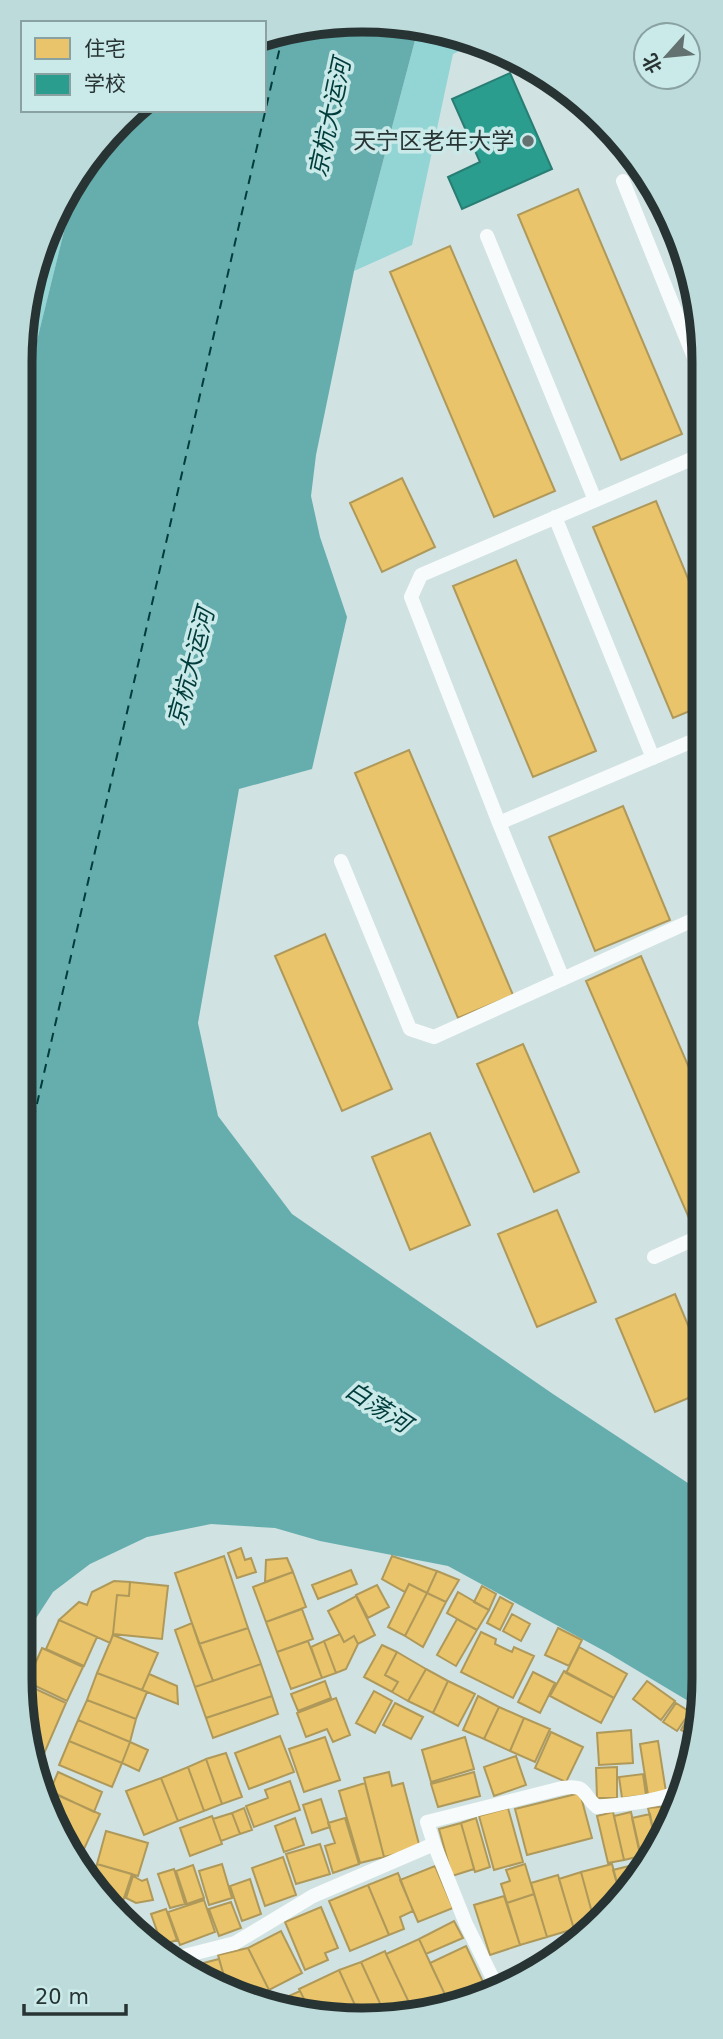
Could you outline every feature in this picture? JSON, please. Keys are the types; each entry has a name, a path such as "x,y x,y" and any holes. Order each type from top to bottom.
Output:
{"lane":[{"path":"623,181 691,350"},
{"path":"487,236 596,500"},
{"path":"564,979 499,823 411,597 421,575 596,500 692,463"},
{"path":"555,517 653,758"},
{"path":"499,823 692,741"},
{"path":"341,861 410,1029 434,1037 692,921"},
{"path":"654,1257 692,1240"},
{"path":"493,1979 466,1924 427,1822 575,1786 585,1792 590,1802 597,1807 669,1795"},
{"path":"184,1956 235,1943 313,1896 434,1844"}],"shaded area":[{"path":"416,36 465,48 453,54 412,245 354,271"},
{"path":"70,209 32,361 34,318 43,276 49,255"}],"water":[{"path":"340,32 383,32 416,36 354,271 316,455 311,496 320,537 347,617 312,769 239,789 198,1023 218,1116 292,1214 553,1394 692,1486 691,1702 608,1653 448,1566 320,1541 275,1528 211,1524 147,1537 90,1564 53,1592 32,1624 32,361 70,209 87,178 113,144 144,113 266,112 266,46"}],"building: 住宅":[{"path":"578,189 682,434 621,460 518,215"},
{"path":"450,246 555,491 494,517 390,272"},
{"path":"402,478 435,547 382,572 350,503"},
{"path":"656,501 692,588 692,710 673,718 593,527"},
{"path":"516,560 596,751 533,777 453,586"},
{"path":"409,750 513,995 458,1018 355,773"},
{"path":"623,806 670,920 595,951 549,837"},
{"path":"325,934 392,1089 342,1111 275,956"},
{"path":"641,956 692,1075 692,1225 586,981"},
{"path":"523,1044 579,1172 534,1192 477,1064"},
{"path":"430,1133 470,1225 410,1250 372,1157"},
{"path":"557,1210 596,1302 537,1327 498,1234"},
{"path":"675,1294 692,1335 692,1397 655,1412 616,1319"},
{"path":"241,1548 245,1560 251,1558 256,1572 237,1578 228,1553"},
{"path":"224,1556 248,1628 199,1644 175,1573"},
{"path":"392,1556 437,1571 427,1593 409,1584 405,1592 382,1579"},
{"path":"287,1558 293,1572 265,1582 266,1560"},
{"path":"351,1570 357,1584 318,1599 312,1585"},
{"path":"437,1571 459,1580 446,1602 427,1593"},
{"path":"293,1572 306,1607 266,1622 253,1587"},
{"path":"114,1581 130,1582 129,1596 117,1595 110,1643 59,1620 79,1602 87,1605 92,1592"},
{"path":"130,1582 168,1586 162,1639 113,1634 117,1595 129,1596"},
{"path":"409,1584 427,1593 405,1636 388,1627"},
{"path":"377,1585 389,1607 368,1618 356,1595"},
{"path":"482,1586 496,1594 489,1610 474,1602"},
{"path":"458,1592 489,1610 477,1630 447,1613"},
{"path":"427,1593 446,1602 423,1647 405,1636"},
{"path":"356,1596 375,1635 358,1644 354,1636 344,1642 328,1611"},
{"path":"500,1597 513,1604 500,1630 487,1623"},
{"path":"302,1609 313,1639 277,1652 266,1622"},
{"path":"512,1614 530,1624 521,1641 503,1631"},
{"path":"457,1619 477,1630 456,1666 437,1655"},
{"path":"59,1620 97,1637 84,1666 46,1649"},
{"path":"192,1623 213,1681 195,1687 175,1630"},
{"path":"248,1628 261,1664 213,1681 199,1644"},
{"path":"558,1628 582,1640 569,1666 545,1655"},
{"path":"481,1632 496,1639 495,1644 512,1652 514,1647 534,1656 513,1698 461,1672"},
{"path":"340,1634 344,1642 354,1636 358,1644 346,1669 336,1673 324,1641"},
{"path":"113,1635 158,1653 142,1690 97,1673"},
{"path":"308,1641 322,1678 291,1689 277,1652"},
{"path":"324,1641 336,1673 322,1678 311,1647"},
{"path":"382,1645 397,1652 385,1675 398,1682 392,1692 364,1677"},
{"path":"579,1647 627,1674 614,1698 566,1673"},
{"path":"42,1648 83,1667 67,1701 32,1684 32,1671"},
{"path":"397,1652 426,1669 408,1701 392,1692 398,1682 385,1675"},
{"path":"261,1664 272,1696 206,1718 195,1687"},
{"path":"426,1669 448,1681 433,1713 408,1701"},
{"path":"564,1671 614,1698 601,1723 550,1696"},
{"path":"533,1672 555,1683 540,1713 518,1702"},
{"path":"97,1673 147,1692 136,1719 87,1700"},
{"path":"149,1674 177,1686 178,1704 142,1690"},
{"path":"325,1681 331,1698 298,1711 291,1694"},
{"path":"448,1681 475,1694 458,1726 433,1713"},
{"path":"647,1681 675,1701 661,1720 633,1699"},
{"path":"32,1687 66,1703 43,1756 34,1721"},
{"path":"374,1691 392,1701 375,1733 356,1723"},
{"path":"272,1696 278,1714 213,1738 206,1718"},
{"path":"478,1696 499,1707 484,1739 463,1730"},
{"path":"336,1698 350,1735 333,1742 327,1729 306,1737 297,1713"},
{"path":"87,1700 136,1719 130,1742 78,1720"},
{"path":"395,1703 423,1717 411,1739 383,1725"},
{"path":"676,1703 690,1712 677,1731 663,1722"},
{"path":"499,1707 524,1718 510,1751 484,1739"},
{"path":"689,1716 687,1733 681,1730"},
{"path":"524,1718 550,1729 535,1762 510,1751"},
{"path":"78,1720 130,1742 122,1763 69,1741"},
{"path":"631,1730 633,1763 599,1765 597,1733"},
{"path":"551,1732 583,1747 566,1782 535,1768"},
{"path":"280,1736 294,1772 249,1789 235,1753"},
{"path":"325,1737 340,1780 304,1792 289,1749"},
{"path":"465,1737 474,1769 431,1782 422,1750"},
{"path":"69,1741 122,1763 112,1787 59,1765"},
{"path":"658,1741 666,1792 648,1795 640,1744"},
{"path":"130,1742 148,1750 139,1771 122,1763"},
{"path":"226,1753 242,1797 222,1804 206,1759"},
{"path":"516,1756 526,1785 494,1796 484,1767"},
{"path":"206,1759 222,1804 204,1811 188,1767"},
{"path":"188,1767 204,1811 178,1821 161,1778"},
{"path":"617,1767 617,1798 597,1798 596,1768"},
{"path":"58,1772 102,1792 94,1812 52,1792 51,1789"},
{"path":"389,1772 392,1786 403,1783 420,1848 384,1857 364,1778"},
{"path":"474,1772 480,1796 438,1807 431,1784"},
{"path":"643,1774 646,1795 622,1798 619,1777"},
{"path":"161,1778 178,1821 144,1835 126,1791"},
{"path":"290,1781 300,1810 254,1827 246,1806 268,1798 265,1790"},
{"path":"365,1783 384,1857 360,1863 339,1791"},
{"path":"53,1793 100,1814 84,1849 76,1842"},
{"path":"580,1793 592,1838 527,1855 515,1809"},
{"path":"321,1799 330,1827 312,1833 303,1805"},
{"path":"665,1806 653,1831 648,1808"},
{"path":"244,1808 252,1830 240,1834 232,1813"},
{"path":"508,1808 523,1862 494,1870 479,1816"},
{"path":"613,1812 624,1860 608,1863 597,1816"},
{"path":"631,1812 640,1853 639,1857 624,1860 614,1816"},
{"path":"232,1813 240,1834 221,1841 213,1819"},
{"path":"650,1814 653,1830 643,1849 639,1850 632,1818"},
{"path":"212,1816 222,1844 190,1856 180,1828"},
{"path":"295,1818 304,1845 284,1852 275,1826"},
{"path":"345,1818 359,1864 333,1873 325,1846 335,1843 328,1823"},
{"path":"476,1818 490,1867 475,1872 461,1823"},
{"path":"461,1823 474,1869 452,1876 439,1829"},
{"path":"106,1831 148,1843 138,1876 97,1864"},
{"path":"320,1844 330,1874 296,1884 286,1854"},
{"path":"283,1857 296,1895 265,1906 252,1868"},
{"path":"97,1864 132,1874 122,1904 113,1895 95,1871"},
{"path":"222,1864 232,1898 209,1905 199,1871"},
{"path":"525,1864 534,1894 507,1903 501,1884 510,1881 506,1870"},
{"path":"612,1864 618,1885 592,1914 581,1872"},
{"path":"193,1865 204,1898 187,1904 176,1871"},
{"path":"633,1865 617,1885 613,1870"},
{"path":"435,1866 453,1908 418,1922 400,1880"},
{"path":"174,1869 185,1904 170,1908 158,1874"},
{"path":"581,1872 592,1914 576,1929 574,1929 559,1879"},
{"path":"398,1873 413,1911 400,1917 404,1929 389,1935 368,1885"},
{"path":"558,1875 574,1929 547,1937 531,1883"},
{"path":"133,1876 142,1881 147,1879 153,1900 136,1903 126,1898"},
{"path":"250,1879 261,1914 242,1921 230,1886"},
{"path":"368,1885 389,1935 350,1951 329,1901"},
{"path":"534,1894 547,1937 520,1945 507,1903"},
{"path":"504,1896 520,1945 490,1955 474,1905"},
{"path":"204,1900 215,1932 180,1945 168,1912"},
{"path":"231,1902 241,1928 219,1936 209,1909"},
{"path":"321,1907 338,1948 325,1953 328,1960 305,1970 285,1922"},
{"path":"166,1909 177,1940 167,1943 159,1938 151,1914"},
{"path":"454,1921 463,1938 426,1954 419,1939"},
{"path":"281,1931 302,1973 269,1990 248,1948"},
{"path":"419,1939 446,1996 410,2004 386,1954"},
{"path":"466,1946 484,1984 446,1996 430,1963"},
{"path":"248,1948 269,1990 255,1990 224,1977 218,1955"},
{"path":"385,1951 410,2004 382,2007 361,1962"},
{"path":"219,1959 224,1977 216,1973 199,1964"},
{"path":"361,1962 382,2007 356,2008 339,1970"},
{"path":"339,1970 356,2008 306,2003 299,1989"},
{"path":"300,1991 306,2003 297,2001 284,1998"}],"building: 学校":[{"path":"510,73 552,169 462,209 448,177 480,162 452,99"}],"ferry route":[{"path":"266,108 281,42"},
{"path":"32,1125 265,112"}],"place":[{"name":"天宁区老年大学","path":"528,141"}],"water label":[{"name":"京杭大运河","path":"330,118"},
{"name":"京杭大运河","path":"191,667"},
{"name":"白荡河","path":"378,1407"}]}
